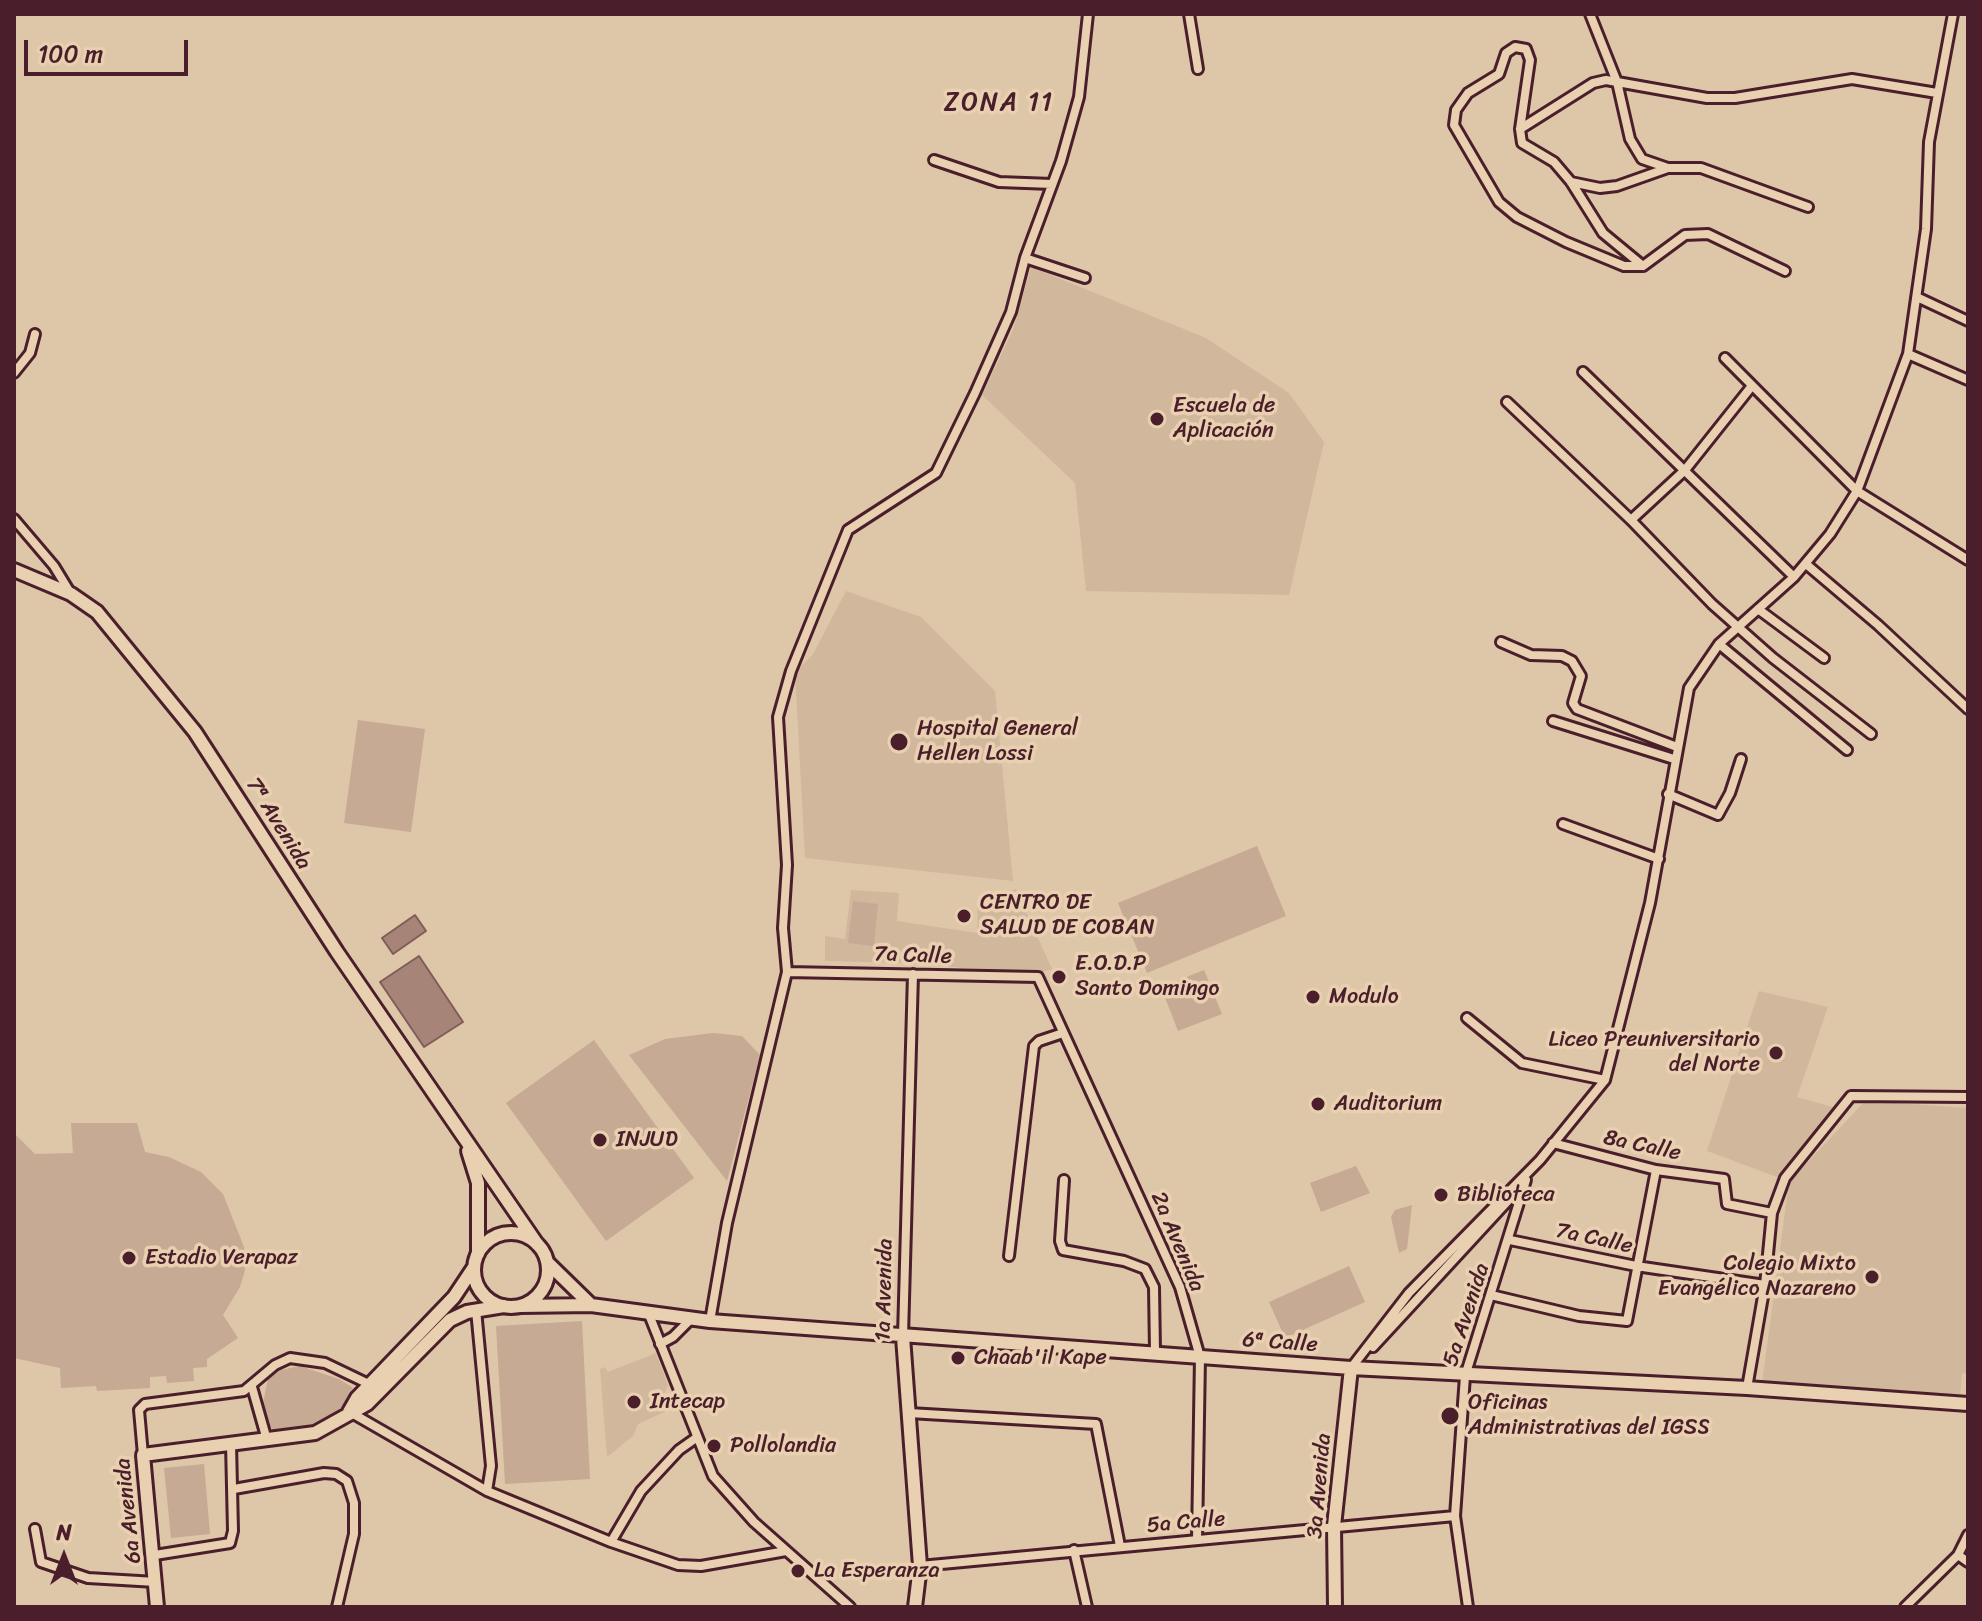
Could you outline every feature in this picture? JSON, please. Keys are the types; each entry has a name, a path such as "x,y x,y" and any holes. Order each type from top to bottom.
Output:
{"main road":[{"name":"7ª Avenida","path":"14,570 71,594 97,612 195,732 466,1144 537,1244"},
{"name":"7ª Avenida","path":"466,1144 478,1183 478,1254"},
{"path":"143,1455 315,1433 365,1406 375,1388 454,1297 474,1267 478,1254 494,1238 505,1234 516,1234 537,1244 547,1262 591,1305"},
{"path":"375,1388 457,1316 476,1310 520,1306 542,1290 547,1262"},
{"path":"474,1267 478,1288 494,1303 504,1306"},
{"name":"6ª Calle","path":"520,1306 591,1305 710,1321 903,1337 1155,1352 1465,1376 1747,1388 1968,1404"},
{"name":"1a Avenida","path":"903,1337 920,1566 915,1607"},
{"name":"3a Avenida","path":"1335,1607 1334,1526 1351,1368"},
{"name":"6a Avenida","path":"143,1455 155,1555 157,1607"}],"street":[{"path":"710,1321 727,1223 787,972 783,928 787,865 778,717 793,664 848,530 936,473 1011,312 1025,258 1079,97 1088,14"},
{"path":"1189,14 1198,69"},
{"path":"1590,14 1617,82 1630,139 1642,159 1668,168 1701,168 1808,207"},
{"path":"1351,1368 1415,1305 1526,1180 1605,1080 1629,998 1659,859 1674,759 1689,688 1719,644 1806,564 1857,491 1908,354 1919,298 1929,142 1953,14"},
{"path":"1643,266 1603,233 1571,182 1554,162 1522,143 1520,129 1530,60 1526,49 1515,47 1506,53 1499,74 1468,93 1456,110 1454,125 1489,190 1517,217 1606,261 1643,266 1685,235 1708,234 1785,271"},
{"path":"1520,129 1593,83 1617,82 1707,98 1735,98 1852,79 1937,93"},
{"path":"934,160 999,182 1052,184"},
{"path":"1571,182 1600,188 1617,186 1668,168"},
{"path":"1025,258 1085,278"},
{"path":"1919,298 1968,321"},
{"path":"14,373 30,353 35,334"},
{"path":"1908,354 1968,380"},
{"path":"1725,358 1857,491 1968,560"},
{"path":"1583,372 1794,577"},
{"path":"1631,520 1685,470 1751,387"},
{"path":"1507,402 1738,627 1871,734"},
{"path":"14,519 54,566 71,594"},
{"path":"1806,564 1968,709"},
{"path":"1758,609 1824,658"},
{"path":"1501,642 1531,655 1562,656 1572,661 1581,676 1573,703 1577,709 1604,722 1677,747"},
{"path":"1719,644 1847,750"},
{"path":"1553,721 1674,759"},
{"path":"1668,794 1718,815 1730,793 1741,759"},
{"path":"1563,824 1659,859"},
{"name":"7a Calle","path":"787,972 1038,977"},
{"name":"1a Avenida","path":"903,1337 913,974"},
{"name":"2a Avenida","path":"1038,977 1180,1287 1200,1357 1197,1540"},
{"path":"1467,1018 1522,1063 1605,1080"},
{"path":"1009,1256 1034,1046 1039,1041 1063,1033"},
{"path":"1747,1388 1765,1285 1772,1213 1785,1178 1851,1096 1968,1097"},
{"name":"8a Calle","path":"1553,1143 1656,1170 1724,1179 1724,1200 1731,1206 1772,1213"},
{"path":"1351,1368 1409,1293 1540,1160"},
{"path":"1491,1295 1579,1316 1625,1322 1629,1319 1636,1266 1656,1170"},
{"path":"1064,1180 1060,1241 1063,1250 1136,1263 1145,1269 1154,1287 1155,1352"},
{"name":"5a Avenida","path":"1468,1607 1455,1516 1465,1376 1510,1240 1526,1180"},
{"name":"7a Calle","path":"1510,1240 1636,1266 1765,1285"},
{"path":"476,1310 491,1466 487,1491"},
{"path":"648,1312 713,1476 786,1551 850,1607"},
{"path":"660,1344 673,1337 692,1318"},
{"path":"267,1440 252,1387 275,1365 298,1357 325,1363 375,1388"},
{"name":"6a Avenida","path":"143,1455 139,1410 150,1402 237,1393 252,1387"},
{"path":"349,1412 487,1491 611,1542 678,1565 701,1566 786,1551"},
{"path":"909,1413 1096,1424 1120,1546"},
{"path":"611,1542 641,1491 679,1450 696,1438"},
{"path":"155,1555 230,1543 234,1489 231,1443"},
{"path":"234,1489 324,1473 336,1474 347,1481 354,1503 354,1534 337,1607"},
{"name":"5a Calle","path":"920,1566 1455,1516"},
{"path":"35,1529 41,1562 88,1578 156,1582"},
{"path":"1905,1607 1958,1555 1968,1535"},
{"path":"1074,1550 1087,1607"},
{"path":"1958,1555 1968,1562"}],"shaded area":[{"name":"Escuela de Aplicación","path":"1031,267 1206,338 1289,393 1324,442 1289,595 1086,591 1075,483 982,395 1013,330"},
{"name":"Hospital General Hellen Lossi","path":"846,591 921,617 995,691 1013,881 805,858 795,672 813,654"},
{"path":"358,720 425,729 411,832 344,823"},
{"path":"1257,846 1286,916 1147,973 1118,903"},
{"path":"1016,889 1052,969 1036,974 905,963 825,961 825,936 845,939 851,890 899,893 897,921 977,933 978,900"},
{"path":"853,901 878,904 874,946 848,943"},
{"path":"415,915 426,931 393,954 382,938"},
{"path":"419,956 463,1022 424,1047 380,982"},
{"path":"1204,970 1222,1014 1178,1031 1161,987"},
{"name":"Liceo Preuniversitario del Norte","path":"1759,991 1828,1007 1797,1097 1840,1109 1782,1179 1707,1151"},
{"path":"713,1033 742,1036 760,1055 727,1181 629,1055 665,1039"},
{"name":"INJUD","path":"594,1040 694,1178 606,1241 506,1103"},
{"name":"Colegio Mixto Evangélico Nazareno","path":"1865,1101 1968,1108 1968,1372 1962,1374 1960,1397 1762,1383 1789,1182"},
{"name":"Estadio Verapaz","path":"71,1123 137,1123 145,1152 169,1157 201,1172 223,1194 244,1247 245,1270 240,1287 223,1315 238,1338 207,1359 207,1367 193,1368 194,1381 167,1383 166,1376 150,1377 150,1388 97,1391 96,1386 61,1388 60,1368 14,1358 14,1133 35,1154 73,1153"},
{"path":"1356,1166 1370,1193 1321,1212 1310,1183"},
{"path":"1412,1205 1407,1249 1399,1253 1391,1217 1395,1210"},
{"path":"1349,1266 1365,1302 1285,1338 1269,1302"},
{"path":"582,1321 590,1479 505,1484 496,1326"},
{"name":"Intecap","path":"656,1353 668,1385 664,1394 671,1409 638,1424 633,1436 607,1457 600,1369 605,1367 608,1372"},
{"path":"300,1366 339,1379 353,1388 332,1418 307,1428 275,1433 262,1408 268,1379 281,1370"},
{"path":"204,1464 210,1534 171,1538 164,1468"}],"place":[{"name":"Escuela de Aplicación","path":"1157,419"},
{"name":"Hospital General Hellen Lossi","path":"899,742"},
{"name":"CENTRO DE SALUD DE COBAN","path":"964,916"},
{"name":"E.O.D.P Santo Domingo","path":"1059,977"},
{"name":"Modulo","path":"1313,997"},
{"name":"Liceo Preuniversitario del Norte","path":"1776,1053"},
{"name":"Auditorium","path":"1318,1104"},
{"name":"INJUD","path":"600,1140"},
{"name":"Biblioteca","path":"1441,1195"},
{"name":"Estadio Verapaz","path":"129,1258"},
{"name":"Colegio Mixto Evangélico Nazareno","path":"1872,1277"},
{"name":"Chaab'il Kape","path":"958,1358"},
{"name":"Intecap","path":"634,1402"},
{"name":"Oficinas Administrativas del IGSS","path":"1450,1416"},
{"name":"Pollolandia","path":"714,1446"},
{"name":"La Esperanza","path":"798,1571"}],"district":[{"name":"ZONA 11","path":"999,103"}]}
